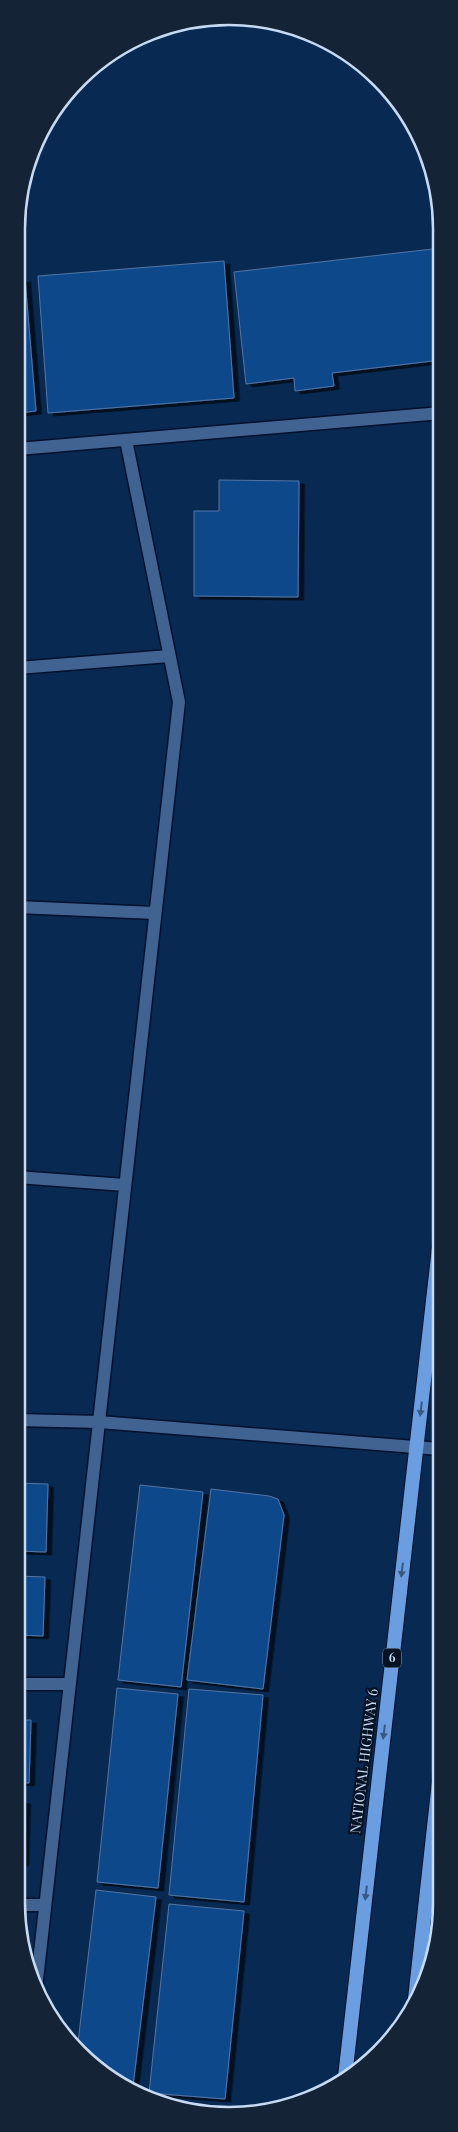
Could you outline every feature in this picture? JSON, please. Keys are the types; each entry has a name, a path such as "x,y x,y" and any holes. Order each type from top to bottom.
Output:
{"highway":[{"name":"NATIONAL HIGHWAY 6","path":"346,2070 416,1446 433,1344"},
{"path":"417,1981 433,1835"}],"street":[{"path":"25,448 433,415"},
{"path":"38,1973 179,702 126,440"},
{"path":"25,667 169,656"},
{"path":"25,907 155,913"},
{"path":"25,1178 125,1185"},
{"path":"25,1420 99,1422 433,1448"},
{"path":"25,1684 70,1684"},
{"path":"25,1905 45,1905"},
{"path":"425,1906 433,1907"}],"building":[{"path":"433,249 433,361 332,373 334,386 295,391 294,378 246,384 234,272"},
{"path":"224,261 234,398 48,413 38,276"},
{"path":"25,279 36,411 25,412"},
{"path":"219,480 299,481 298,597 194,596 194,511 219,511"},
{"path":"25,1483 48,1484 46,1552 25,1551"},
{"path":"140,1485 203,1492 181,1687 118,1680"},
{"path":"211,1489 269,1496 278,1499 284,1515 263,1689 187,1680"},
{"path":"25,1576 45,1577 43,1636 25,1635"},
{"path":"117,1688 178,1694 158,1888 97,1882"},
{"path":"189,1689 263,1695 244,1902 169,1895"},
{"path":"25,1720 31,1720 29,1783 25,1783"},
{"path":"96,1890 156,1897 133,2083 105,2065 78,2040"},
{"path":"169,1904 244,1911 225,2099 157,2094 149,2090"}]}
